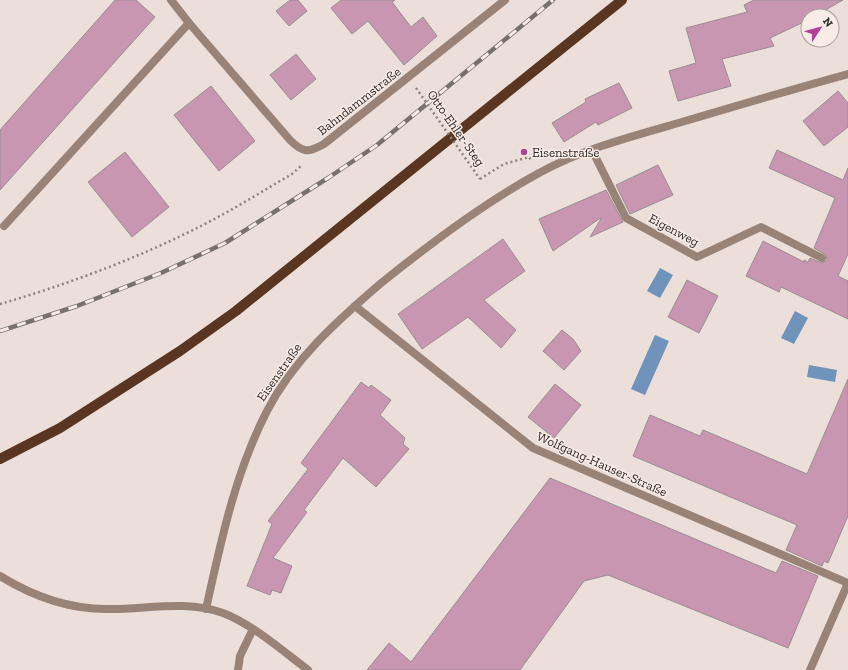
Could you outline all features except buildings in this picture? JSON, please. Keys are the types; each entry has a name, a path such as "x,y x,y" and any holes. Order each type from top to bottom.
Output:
{"main road":[{"path":"0,459 67,424 180,351 236,311 622,0"}],"street":[{"path":"171,0 290,140 296,146 305,151"},
{"name":"Bahndammstraße","path":"305,151 312,150 324,144 505,0"},
{"path":"4,226 189,23"},
{"name":"Eisenstraße","path":"206,609 230,505 255,438 268,410 284,383 324,333 355,306 435,242 495,200 539,173 592,150 626,138 848,74"},
{"name":"Eigenweg","path":"592,150 626,218 697,257 761,227 822,258"},
{"name":"Wolfgang-Hauser-Straße","path":"355,306 533,448 848,583"},
{"path":"0,576 36,595 61,604 86,609 112,609 162,605 206,609 237,619 253,629 308,670"},
{"path":"810,670 848,583"},
{"path":"238,670 240,656 253,629"}],"path":[{"name":"Otto-Ehler-Steg","path":"416,88 480,179 504,164 529,157 539,173"},
{"path":"0,304 34,294 142,253 200,227 292,174 300,168 305,151"}],"water":[{"path":"660,268 673,275 660,298 647,291"},
{"path":"795,311 808,318 794,344 781,338"},
{"path":"655,335 669,341 645,395 631,389"},
{"path":"809,365 837,370 835,382 807,377"}],"railway":[{"path":"0,331 77,306 161,273 225,243 377,145 553,0"}],"place":[{"name":"Eisenstraße","path":"524,152"}]}
